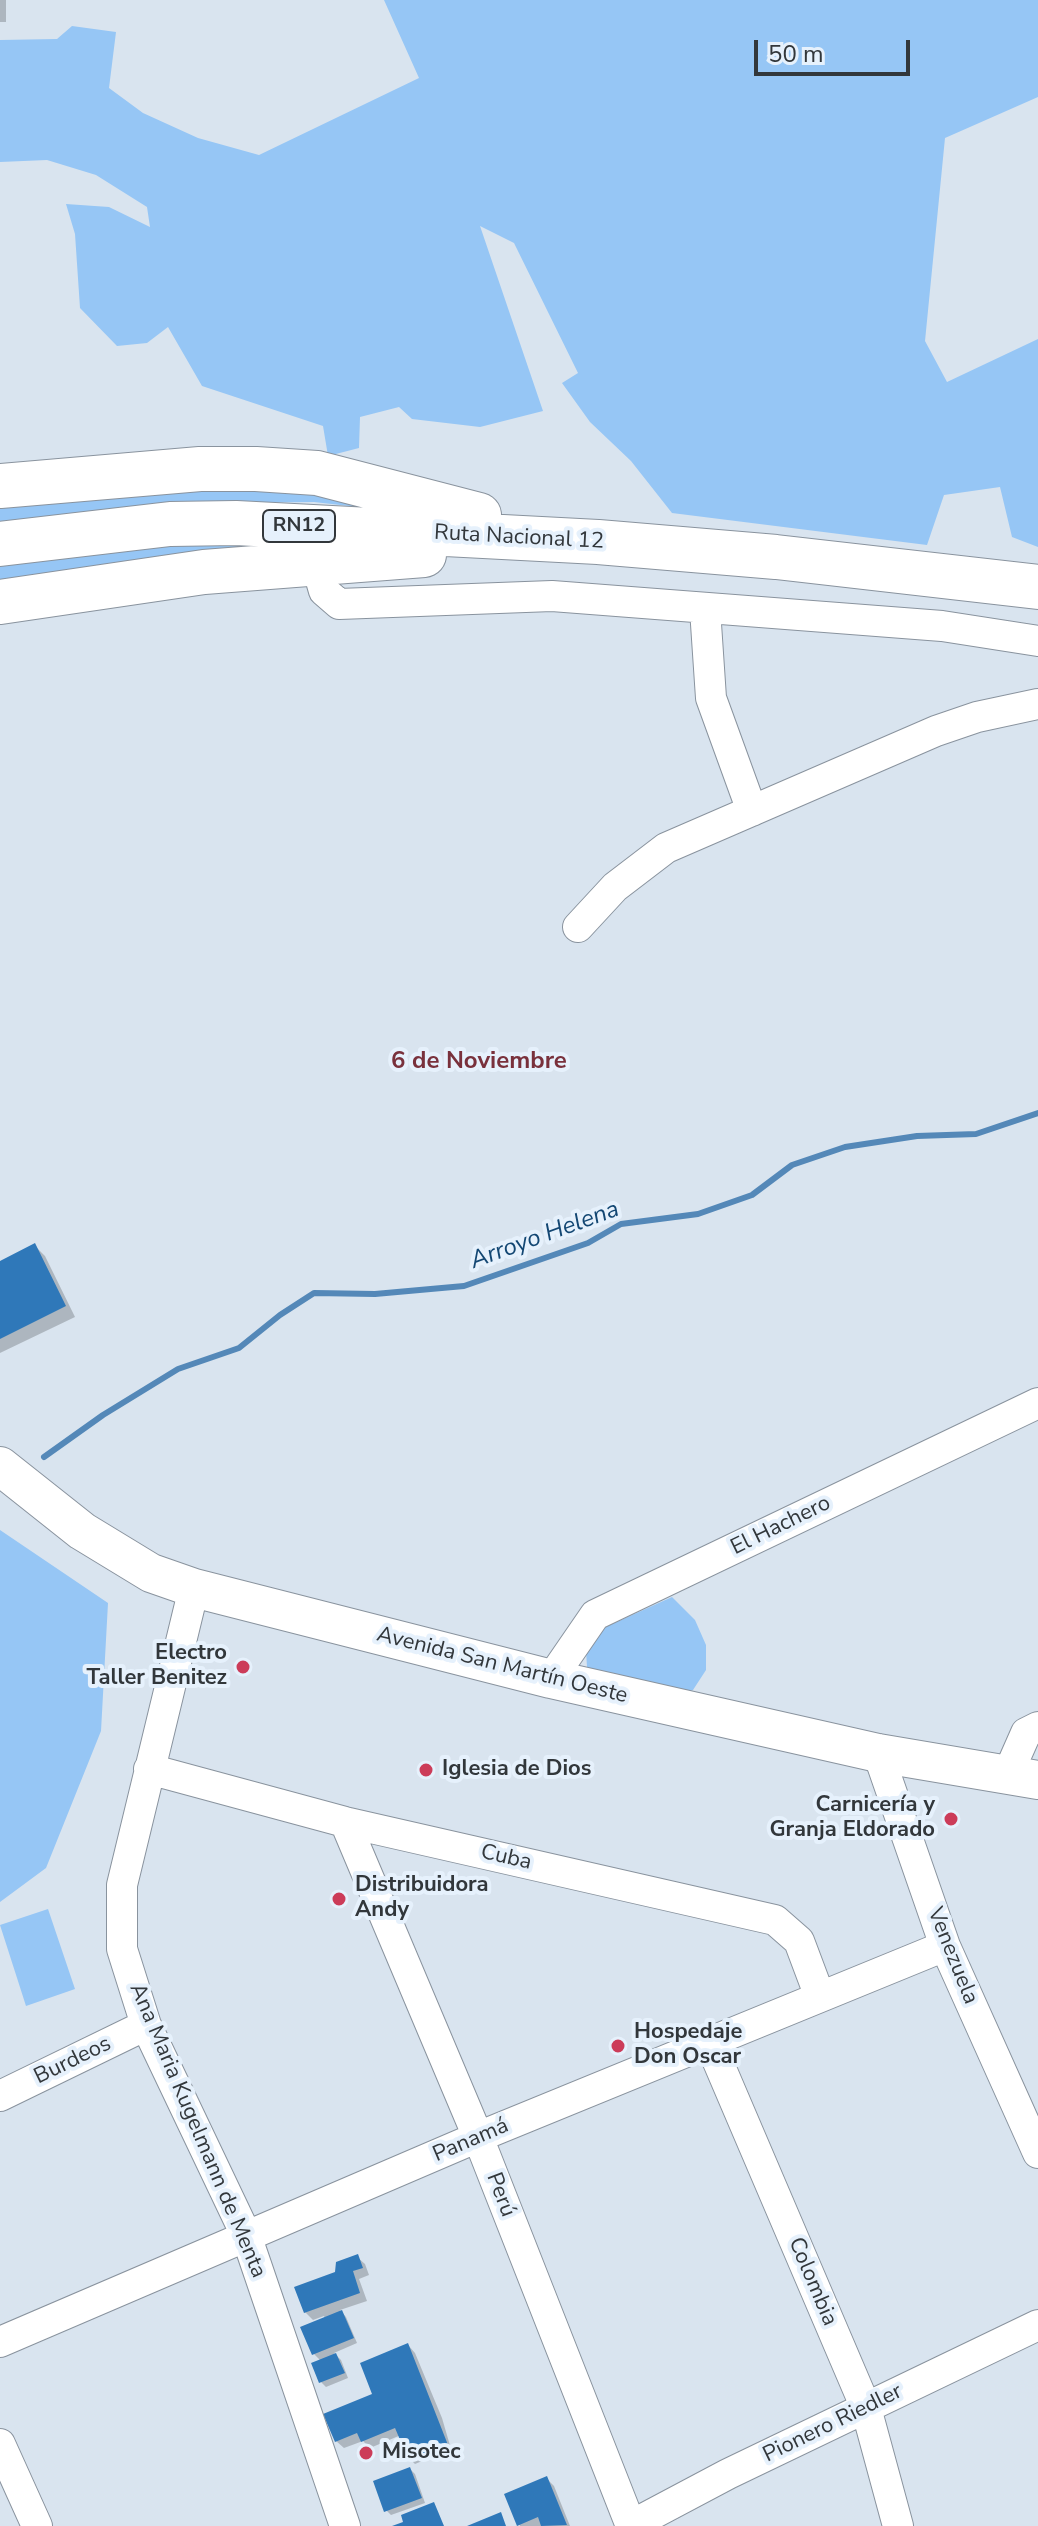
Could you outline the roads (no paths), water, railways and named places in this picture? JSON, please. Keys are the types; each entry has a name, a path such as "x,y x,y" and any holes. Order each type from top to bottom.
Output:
{"highway":[{"path":"0,486 200,469 317,473 461,511 598,542"},
{"name":"Ruta Nacional 12","path":"0,544 170,524 236,523 598,542 776,557 1038,587"},
{"path":"0,602 204,572 598,542"}],"main road":[{"name":"Avenida San Martín Oeste","path":"0,1466 82,1531 151,1573 194,1588 551,1679 878,1753 1023,1778"}],"street":[{"path":"316,563 324,591 339,604 552,596 942,626 1038,641"},
{"path":"705,609 711,698 752,811"},
{"path":"578,927 615,887 666,848 936,731 977,717 1038,704"},
{"name":"El Hachero","path":"551,1679 595,1615 1038,1403"},
{"name":"Ana Maria Kugelmann de Menta","path":"194,1588 122,1885 122,1949 146,2025 246,2235 345,2526"},
{"path":"1023,1778 1026,1733 1038,1727"},
{"name":"Venezuela","path":"878,1753 945,1946 1038,2153"},
{"name":"Cuba","path":"149,1769 345,1822 775,1920 799,1941 820,1997"},
{"name":"Perú","path":"345,1822 478,2137 630,2526"},
{"name":"Panamá","path":"0,2342 478,2137 945,1946"},
{"name":"Burdeos","path":"0,2096 146,2025"},
{"name":"Colombia","path":"710,2043 866,2408 898,2526"},
{"name":"Pionero Riedler","path":"630,2526 728,2474 1038,2325"},
{"path":"0,2444 37,2526"}],"waterway":[{"name":"Arroyo Helena","path":"44,1457 103,1415 178,1369 239,1348 314,1293 375,1294 464,1286 588,1243 621,1224 698,1214 752,1195 792,1165 845,1147 917,1136 976,1134 1038,1113"}],"place":[{"name":"Electro Taller Benitez","path":"243,1667"},
{"name":"Iglesia de Dios","path":"426,1770"},
{"name":"Carnicería y Granja Eldorado","path":"951,1819"},
{"name":"Distribuidora Andy","path":"339,1899"},
{"name":"Hospedaje Don Oscar","path":"618,2046"},
{"name":"Misotec","path":"366,2453"}],"district":[{"name":"6 de Noviembre","path":"479,1062"}]}
